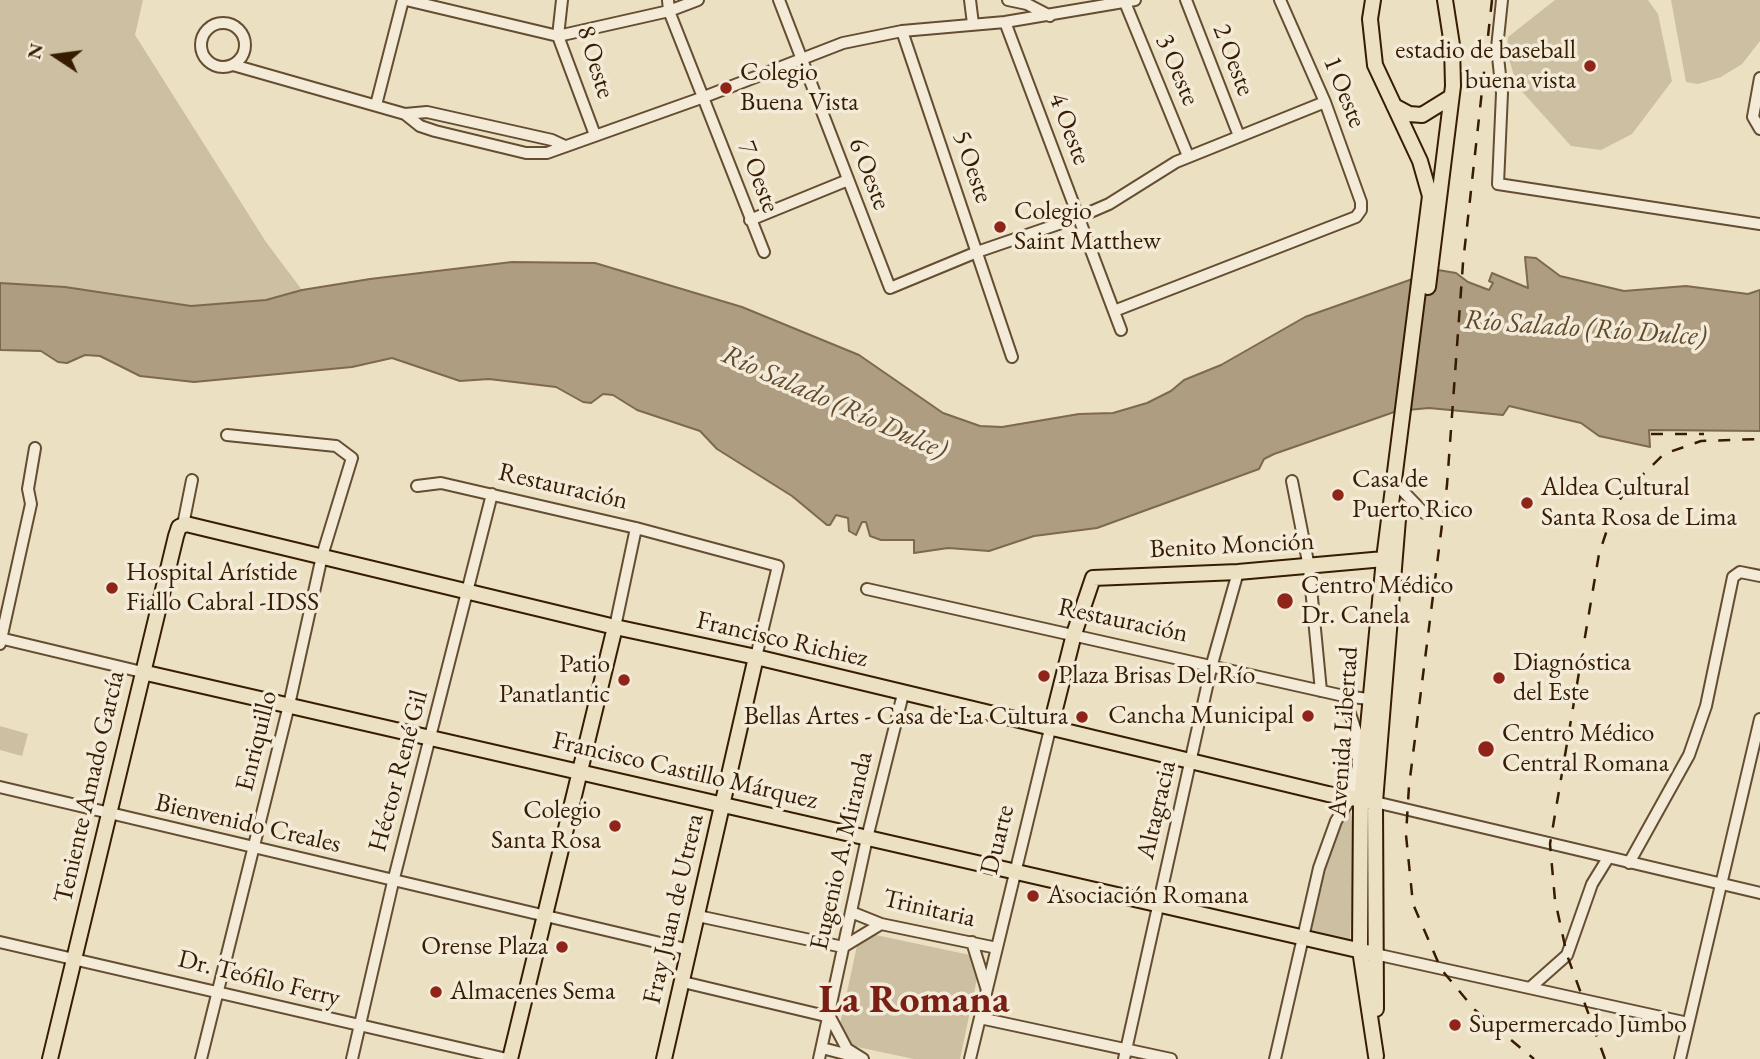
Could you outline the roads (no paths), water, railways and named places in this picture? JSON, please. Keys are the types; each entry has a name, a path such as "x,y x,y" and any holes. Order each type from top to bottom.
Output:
{"main road":[{"path":"1373,0 1370,19 1376,65 1420,161 1430,196 1428,252"},
{"path":"1436,0 1446,18"},
{"path":"1408,412 1451,97 1452,45 1445,0"},
{"path":"1394,106 1409,114 1422,115 1451,97"},
{"name":"Avenida Libertad","path":"1376,1058 1360,950 1362,800 1376,700 1408,412"},
{"name":"Avenida Libertad","path":"1376,700 1384,559 1408,412"},
{"name":"Francisco Richiez","path":"181,526 322,555 615,627 756,657 1050,729 1362,800"},
{"name":"Teniente Amado García","path":"50,1059 107,814 181,526"},
{"name":"Benito Monción","path":"1088,588 1092,580 1098,578 1238,572 1384,559"},
{"name":"Duarte","path":"1050,729 1088,588"},
{"path":"508,1059 615,627"},
{"name":"Fray Juan de Utrera","path":"664,1059 756,657"},
{"name":"Francisco Castillo Márquez","path":"142,672 1375,954"},
{"name":"Avenida Libertad","path":"1362,800 1375,954 1376,1058"}],"street":[{"path":"376,105 405,0 448,5 558,36 698,0"},
{"name":"8 Oeste","path":"562,0 558,36 595,135"},
{"name":"6 Oeste","path":"779,0 887,285 894,288 976,252"},
{"path":"970,0 973,24"},
{"path":"1008,0 1027,4 1050,16"},
{"name":"2 Oeste","path":"1186,0 1239,136"},
{"name":"1 Oeste","path":"1114,311 1356,217 1362,202 1325,102 1280,0"},
{"path":"1362,0 1370,19"},
{"path":"1502,0 1497,48 1502,93 1498,184 1760,224"},
{"path":"233,65 244,49 241,32 227,23 210,27 201,39 205,58 222,67 233,65 376,105 405,114 420,126 526,153 557,152 565,146 704,97 843,43 902,31 1050,16 1128,1"},
{"name":"3 Oeste","path":"1128,1 1188,156"},
{"name":"7 Oeste","path":"669,6 764,252"},
{"name":"4 Oeste","path":"1005,22 1121,330"},
{"name":"5 Oeste","path":"902,31 1012,357"},
{"path":"1760,78 1753,117 1760,129"},
{"path":"976,252 1109,204 1163,168 1188,156 1325,102"},
{"path":"405,114 427,112 552,140 565,146"},
{"path":"750,220 848,180"},
{"name":"Enriquillo","path":"201,1059 289,705 322,555 352,458 336,446 227,435"},
{"path":"0,640 31,504 28,489 35,449"},
{"path":"181,526 192,480"},
{"path":"1292,481 1309,567 1321,691"},
{"name":"Restauración","path":"417,486 441,482 636,528 778,566"},
{"path":"1401,489 1424,513"},
{"name":"Héctor René Gil","path":"352,1059 393,882 492,494"},
{"path":"615,627 636,528"},
{"name":"Fray Juan de Utrera","path":"756,657 778,566"},
{"name":"Altagracia","path":"1125,1054 1212,664 1238,572"},
{"path":"1629,863 1689,755 1706,706 1733,577 1740,572 1760,576"},
{"name":"Restauración","path":"867,589 1212,664 1321,691 1376,700"},
{"name":"Francisco Castillo Márquez","path":"0,640 142,672"},
{"name":"Eugenio A. Miranda","path":"821,1053 867,838 903,694"},
{"path":"1344,696 1359,749 1362,800"},
{"path":"1680,1059 1760,719"},
{"name":"Duarte","path":"970,1059 1050,729"},
{"name":"Bienvenido Creales","path":"0,787 393,882 690,950"},
{"path":"1362,800 1760,893"},
{"path":"1275,1059 1319,869 1336,821 1362,800"},
{"path":"1531,987 1567,955 1591,884 1608,858"},
{"name":"Trinitaria","path":"851,912 881,924 997,947"},
{"path":"698,916 843,947 881,924"},
{"name":"Dr. Teófilo Ferry","path":"0,942 218,991 359,1027 508,1059"},
{"path":"972,942 987,990"},
{"path":"1375,954 1688,1023"},
{"path":"683,982 830,1017 839,1039 847,1049 863,1059"},
{"path":"980,1018 1125,1054 1171,1059"},
{"path":"821,1053 863,1059"}],"water":[{"name":"Río Salado (Río Dulce)","path":"1525,257 1536,258 1560,276 1624,291 1686,286 1748,294 1760,290 1760,431 1649,430 1650,447 1599,436 1581,423 1509,406 1503,415 1429,408 1397,411 1274,454 1264,459 1259,469 1097,528 1034,536 989,551 948,548 914,553 914,540 881,540 870,536 866,522 862,522 856,535 849,531 848,518 836,515 830,525 827,525 792,496 717,449 700,431 637,410 613,395 603,394 591,403 583,402 556,387 489,379 460,381 392,358 352,367 194,382 140,376 100,356 85,355 67,363 58,362 41,351 0,350 0,283 65,287 191,306 266,300 302,290 370,279 512,262 595,263 742,307 859,355 943,413 980,426 1002,427 1079,414 1113,413 1147,403 1171,391 1184,380 1221,365 1305,317 1438,270 1456,273 1468,282 1489,290 1493,283 1489,281 1492,273 1528,288"}],"railway":[{"path":"1492,0 1463,263 1447,485 1409,786 1406,835 1413,904 1441,969 1475,1010 1534,1059"},
{"path":"1651,434 1704,434"},
{"path":"1605,1059 1567,955 1555,900 1550,844 1599,554 1614,509 1624,493 1664,454 1701,441 1760,439"}],"place":[{"name":"estadio de baseball buena vista","path":"1590,66"},
{"name":"Colegio Buena Vista","path":"726,88"},
{"name":"Colegio Saint Matthew","path":"1000,227"},
{"name":"Casa de Puerto Rico","path":"1338,495"},
{"name":"Aldea Cultural Santa Rosa de Lima","path":"1527,503"},
{"name":"Hospital Arístide Fiallo Cabral -IDSS","path":"112,588"},
{"name":"Centro Médico Dr. Canela","path":"1285,601"},
{"name":"Plaza Brisas Del Río","path":"1044,676"},
{"name":"Diagnóstica del Este","path":"1499,678"},
{"name":"Patio Panatlantic","path":"624,680"},
{"name":"Cancha Municipal","path":"1308,716"},
{"name":"Bellas Artes - Casa de La Cultura","path":"1082,717"},
{"name":"Centro Médico Central Romana","path":"1486,749"},
{"name":"Colegio Santa Rosa","path":"615,826"},
{"name":"Asociación Romana","path":"1033,896"},
{"name":"Orense Plaza","path":"562,947"},
{"name":"Almacenes Sema","path":"436,992"},
{"name":"Supermercado Jumbo","path":"1455,1025"}],"district":[{"name":"La Romana","path":"914,1001"}]}
